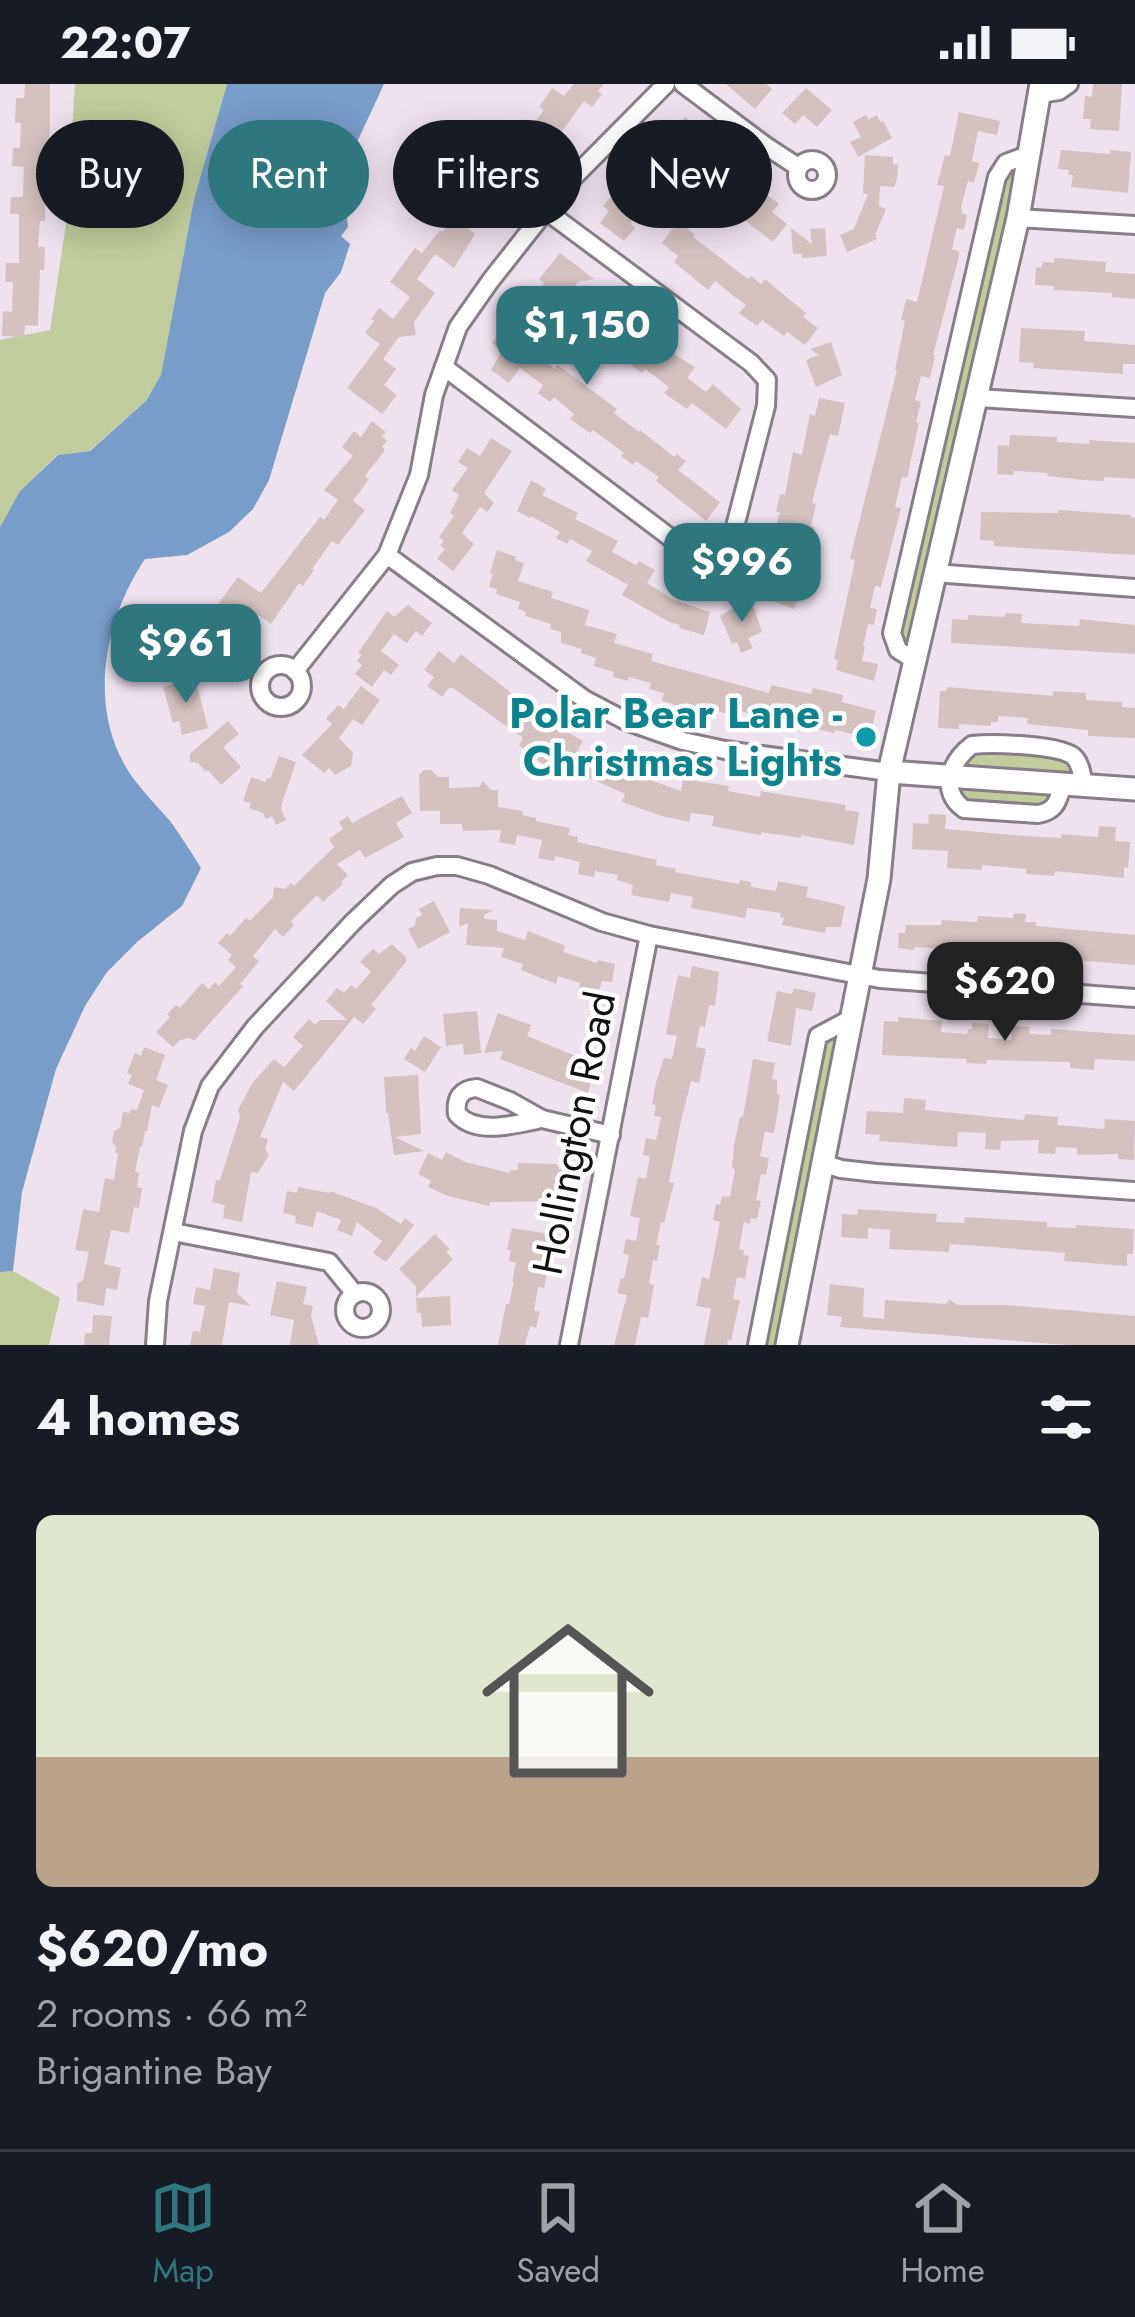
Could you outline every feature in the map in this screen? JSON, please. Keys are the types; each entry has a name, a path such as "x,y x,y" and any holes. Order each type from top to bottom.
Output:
{"street":[{"path":"582,168 666,84"},
{"path":"683,84 798,167"},
{"path":"787,1345 879,879 889,772 1018,218 1040,89 1059,91 1069,84"},
{"path":"914,660 898,650 892,633 1000,168 1030,154"},
{"path":"1018,218 1135,225"},
{"path":"295,671 387,555 419,475 434,394 458,327 532,228"},
{"path":"443,367 688,550 703,556 730,546 766,406 767,380 760,370 569,228"},
{"path":"976,398 1135,408"},
{"path":"387,555 584,699 626,722 683,741 889,772 1134,793"},
{"path":"934,573 1135,588"},
{"path":"971,746 1058,749 1073,755 1079,764 1073,785 1047,813 964,809 950,795 950,775 971,746"},
{"path":"155,1345 158,1301 193,1131 210,1086 255,1027 353,922 412,872 457,866 602,922 649,935 880,979 1135,998"},
{"name":"Hollington Road","path":"568,1345 649,935"},
{"path":"757,1345 818,1036 852,1018"},
{"path":"542,1119 610,1135"},
{"path":"822,1163 876,1173 1135,1191"},
{"path":"173,1232 329,1262 355,1294"}],"green space":[{"path":"75,84 227,84 217,120 208,120 208,150 194,199 161,375 146,401 89,451 57,455 20,491 0,527 0,340 50,330 65,228 184,228 184,120 73,120"},
{"path":"1014,164 1018,169 905,647 898,632 1001,182"},
{"path":"981,750 1062,756 1074,773 965,766 966,758"},
{"path":"957,788 1052,794 1044,808 964,802"},
{"path":"852,1018 787,1345 757,1345 818,1036"},
{"path":"13,1271 60,1298 49,1345 0,1345 0,1272"}],"water":[{"path":"227,84 384,84 367,120 217,120"},
{"path":"208,150 208,228 347,228 341,236 350,244 341,272 325,293 269,480 253,509 229,532 187,555 145,559 119,610 106,667 109,725 133,778 201,868 182,906 107,972 85,1006 56,1069 22,1192 13,1271 0,1272 0,527 20,491 58,455 90,451 146,401 161,375 194,199"}],"building":[{"path":"25,84 50,84 50,120 36,120 36,228 38,247 45,247 44,270 40,270 38,326 25,325 24,337 2,336 3,311 12,312 13,282 5,282 6,263 19,263 19,214 10,214 11,197 23,197 24,167 12,166 13,148 20,148 16,98 24,98"},
{"path":"574,84 604,84 592,107 584,101 570,120 537,120 552,88 564,96"},
{"path":"726,84 766,84 772,89 755,109"},
{"path":"1093,84 1122,84 1119,131 1090,129 1091,119 1083,119 1085,96 1092,97"},
{"path":"806,88 832,110 817,127 803,115 795,124 782,113"},
{"path":"959,112 1000,121 997,135 978,131 972,161 979,163 961,207 967,215 964,230 957,228 952,249 959,256 930,378 921,376 915,400 921,402 919,423 895,507 901,508 881,587 875,586 870,608 877,609 874,625 868,624 863,646 862,661 878,664 874,681 836,670 838,660 834,659 855,560 850,559 897,370 905,321 901,320 906,299 917,302 944,186 937,185 945,155 950,156"},
{"path":"866,115 868,120 877,115 892,138 858,157 850,142 861,137 853,122"},
{"path":"1061,150 1131,152 1128,193 1071,187 1073,175 1058,169"},
{"path":"865,155 893,157 897,179 894,187 880,186 879,206 886,209 877,239 847,252 840,235 854,229 868,194 863,194"},
{"path":"772,212 787,224 773,242 755,228 772,228"},
{"path":"468,228 475,234 454,268 435,254 417,279 435,293 414,322 416,335 399,337 383,359 396,369 384,385 397,395 382,414 347,388 380,344 365,333 379,308 393,319 410,297 390,282 415,248 422,253 440,230"},
{"path":"607,228 635,228 624,241"},
{"path":"686,228 748,279 751,276 761,284 765,279 806,313 803,317 818,328 805,345 762,320 757,326 739,313 746,305 715,281 708,290 674,262 678,256 662,243 672,229"},
{"path":"791,228 812,244 810,229 825,228 827,256 793,254"},
{"path":"560,253 594,279 578,282 530,350 555,369 558,365 617,409 614,413 639,432 686,461 678,470 720,502 706,521 656,481 659,477 636,461 633,465 593,430 590,433 570,419 574,414 554,397 550,402 538,393 543,385 520,368 509,383 491,370 502,351 492,343 518,306 526,311 541,291 544,283 539,279"},
{"path":"1055,258 1106,262 1105,272 1135,274 1135,299 1035,285 1036,267 1054,263"},
{"path":"605,300 621,312 619,323 638,338 644,330 657,344 695,367 687,378 706,392 713,384 741,409 726,429 692,403 687,409 664,393 669,387 645,369 642,373 626,361 629,357 584,328"},
{"path":"1021,328 1085,331 1084,341 1135,345 1135,364 1123,364 1123,374 1033,368 1034,363 1019,362"},
{"path":"831,342 842,375 816,387 806,360 819,355 810,349"},
{"path":"819,398 845,403 838,436 830,434 812,503 816,504 811,526 815,527 807,576 794,609 762,597 768,581 781,586 790,562 776,559 781,536 774,534 780,512 776,512 780,494 785,495 793,452 802,455 810,414 815,416"},
{"path":"372,421 386,432 382,437 387,441 353,501 365,510 338,545 332,541 271,624 251,610 230,632 225,628 214,650 224,655 215,674 191,663 193,671 155,653 157,638 171,621 191,630 197,619 204,623 238,577 261,593 338,500 324,490 353,456 342,447 354,431 361,437"},
{"path":"1010,435 1057,437 1057,442 1135,443 1135,479 1083,480 1014,471 1013,475 997,474 998,445 1009,446"},
{"path":"491,438 512,451 484,493 494,503 487,512 480,507 462,533 474,544 453,571 437,559 445,549 439,537 454,516 450,513 459,495 452,490 468,468 458,462 467,448 480,456"},
{"path":"531,480 546,489 542,495 578,513 575,519 618,541 612,552 655,570 647,583 674,600 710,612 704,635 679,628 622,595 628,585 586,561 592,551 570,539 567,544 556,538 560,532 517,511"},
{"path":"981,512 1131,515 1135,518 1135,555 994,546 994,541 980,540"},
{"path":"497,550 524,563 518,581 589,610 585,625 617,634 614,643 653,654 651,661 769,693 771,685 843,695 842,702 876,711 871,732 862,730 861,736 834,733 788,716 786,725 741,711 739,717 662,701 664,693 649,689 651,683 613,677 614,672 594,666 596,658 561,643 561,632 550,629 551,624 525,616 518,609 520,602 496,594 497,589 489,587"},
{"path":"751,599 762,632 748,638 753,648 741,653 720,616"},
{"path":"408,605 432,623 422,636 416,631 407,643 394,634 381,651 399,665 391,675 384,670 372,687 355,674 362,665 358,653 387,611 394,617"},
{"path":"1006,613 1022,614 1021,623 1079,626 1080,619 1135,625 1135,654 951,643 952,619 1005,617"},
{"path":"439,651 454,663 461,654 554,725 583,741 578,750 601,762 605,751 657,772 653,781 681,791 683,779 729,786 728,791 760,797 761,791 846,805 845,810 859,812 854,845 712,826 714,816 691,813 689,822 622,802 625,794 548,761 545,766 519,745 523,738 453,688 442,697 427,686 434,677 424,670"},
{"path":"195,678 208,728 182,735 179,721 173,723 163,687"},
{"path":"361,686 380,700 362,725 353,719 339,738 353,753 351,766 335,775 329,768 324,773 302,755 332,724 326,719 338,705 344,709"},
{"path":"947,687 1053,696 1053,691 1086,693 1086,700 1122,702 1122,707 1135,708 1135,738 1088,736 1088,730 998,716 991,726 938,728 940,691"},
{"path":"228,721 239,734 223,747 241,767 221,785 208,770 190,762 190,754"},
{"path":"279,756 296,762 282,803 286,820 276,825 272,816 266,819 243,801 251,777 270,779"},
{"path":"424,770 449,777 449,788 479,787 483,781 491,790 498,790 498,807 570,828 568,835 578,837 577,842 657,860 656,865 675,872 751,882 751,887 776,891 778,881 808,887 806,897 845,906 841,927 826,927 825,933 782,925 781,913 747,908 745,918 691,908 693,897 671,893 669,902 631,895 633,885 617,880 618,875 578,874 580,862 555,856 554,861 538,858 542,840 517,835 515,845 499,842 501,830 463,831 462,824 440,824 440,811 420,811 419,775"},
{"path":"402,796 412,813 396,823 404,837 365,858 360,850 337,864 348,875 343,884 323,902 317,895 291,921 294,925 283,937 275,929 253,956 259,961 240,984 243,986 194,1041 180,1040 173,1047 156,1032 170,1017 167,1014 176,1005 180,1008 202,983 209,989 215,982 219,986 236,967 228,960 232,955 218,943 246,918 250,921 273,897 274,887 294,886 334,847 329,839 343,829 339,822 348,816 352,823"},
{"path":"929,814 946,815 945,829 1025,836 1098,837 1099,826 1116,827 1115,841 1130,842 1128,868 1124,867 1124,878 1055,871 1054,876 1026,874 1026,869 982,865 982,870 947,868 948,851 912,849 913,823 928,824"},
{"path":"434,901 450,932 418,949 408,929 422,915 419,909"},
{"path":"460,908 493,910 484,919 497,920 497,931 525,940 528,931 565,946 563,952 615,964 612,982 602,981 597,997 578,994 580,983 558,976 556,984 521,970 523,964 501,957 504,948 466,945 468,923 459,927"},
{"path":"1014,913 1026,914 1025,922 1036,922 1036,926 1135,935 1135,965 898,948 899,933 905,933 906,925 977,922 978,916 1013,918"},
{"path":"392,944 406,962 371,1005 376,1009 363,1024 354,1017 294,1091 283,1082 260,1137 268,1139 265,1149 269,1155 258,1173 251,1172 242,1222 223,1218 225,1205 212,1202 216,1180 220,1180 240,1117 238,1110 253,1082 274,1059 284,1067 303,1046 293,1037 309,1019 315,1025 320,1020 347,1020 326,1001 337,988 344,993 351,985 356,989 371,972 360,962 373,949 379,954"},
{"path":"692,966 719,972 715,1006 709,1005 705,1027 700,1026 696,1047 706,1049 699,1083 691,1081 681,1121 669,1182 674,1183 649,1283 654,1285 648,1318 641,1317 635,1345 614,1345 627,1295 617,1293 629,1255 623,1254 626,1239 636,1241 640,1218 630,1216 638,1177 646,1179 650,1156 643,1155 646,1138 656,1140 661,1117 654,1116 656,1105 652,1104 656,1083 664,1058 672,1059 677,1036 666,1034 669,1018 678,975 690,978"},
{"path":"794,988 816,993 812,1011 796,1008 791,1046 767,1041 777,991 792,994"},
{"path":"477,1011 481,1053 464,1055 463,1044 446,1046 443,1014"},
{"path":"498,1013 531,1025 527,1036 595,1064 588,1093 500,1059 503,1051 484,1053"},
{"path":"898,1017 942,1021 941,1032 967,1034 972,1023 989,1024 988,1038 1011,1040 1012,1026 1030,1027 1029,1034 1051,1035 1051,1029 1135,1035 1135,1061 1095,1059 1094,1070 1070,1068 1070,1062 987,1060 986,1064 882,1055 884,1021 898,1022"},
{"path":"424,1036 441,1047 425,1072 404,1059"},
{"path":"144,1047 165,1055 156,1080 168,1085 159,1108 152,1105 140,1147 135,1172 139,1173 137,1187 142,1188 139,1208 134,1207 129,1233 111,1230 104,1264 121,1268 117,1290 106,1288 104,1306 77,1301 77,1284 83,1280 89,1252 75,1250 83,1209 99,1212 105,1178 114,1180 118,1153 112,1142 114,1131 120,1128 123,1112 137,1110 144,1090 128,1084 132,1075 127,1073 135,1053 141,1056"},
{"path":"753,1059 775,1063 772,1079 777,1080 780,1095 777,1116 774,1133 765,1132 760,1156 769,1158 766,1175 761,1174 757,1219 744,1222 739,1249 749,1256 745,1279 737,1277 733,1299 740,1300 731,1341 704,1345 711,1309 696,1306 702,1277 709,1279 720,1222 713,1220 716,1204 720,1205 722,1196 730,1197 734,1145"},
{"path":"418,1075 421,1134 395,1137 424,1151 394,1155 384,1077"},
{"path":"904,1098 926,1100 925,1110 1024,1120 1025,1114 1058,1117 1057,1125 1104,1129 1105,1119 1135,1121 1134,1160 1118,1159 1118,1154 1077,1155 1077,1148 1056,1147 1055,1154 1038,1153 1039,1140 1001,1141 1000,1150 985,1149 986,1133 958,1132 957,1147 879,1141 880,1135 865,1134 867,1111 903,1113"},
{"path":"446,1152 510,1173 518,1170 518,1163 556,1164 568,1170 566,1201 490,1202 489,1206 448,1196 428,1187 431,1181 418,1174 428,1153 442,1160"},
{"path":"298,1187 330,1191 376,1208 401,1224 405,1218 414,1225 386,1262 373,1253 382,1241 357,1222 352,1236 337,1230 341,1220 317,1211 313,1227 295,1223 296,1216 283,1213 287,1191 297,1193"},
{"path":"858,1209 937,1214 936,1222 964,1223 965,1217 1047,1222 1047,1227 1134,1229 1133,1254 1127,1254 1127,1266 1064,1261 1065,1253 993,1247 950,1244 949,1252 889,1249 890,1230 868,1228 868,1239 841,1237 842,1214 857,1215"},
{"path":"512,1228 555,1235 544,1288 538,1287 536,1328 530,1326 525,1345 498,1345 514,1282 516,1263 509,1261 511,1250 507,1250"},
{"path":"435,1234 453,1259 416,1297 416,1286 399,1269"},
{"path":"214,1268 240,1273 237,1293 251,1306 229,1302 222,1345 190,1345 193,1331 200,1332 205,1306 193,1304 196,1287 210,1290"},
{"path":"277,1281 307,1287 303,1304 313,1306 319,1345 290,1345 294,1320 270,1315"},
{"path":"830,1284 864,1288 863,1317 884,1319 885,1300 946,1304 950,1300 958,1305 1135,1316 1135,1345 1068,1345 840,1327 842,1317 827,1315"},
{"path":"450,1296 451,1325 422,1327 416,1298"},
{"path":"93,1315 112,1316 109,1345 84,1345 85,1333 92,1333"}],"place":[{"name":"Polar Bear Lane - Christmas Lights","path":"866,737"}]}
